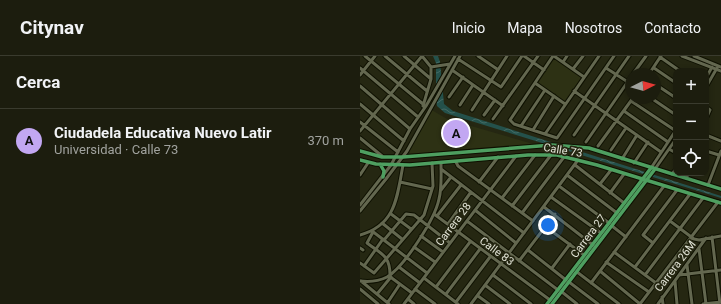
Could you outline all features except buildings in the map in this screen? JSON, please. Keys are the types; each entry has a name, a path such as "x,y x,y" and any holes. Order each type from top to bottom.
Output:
{"main road":[{"name":"Calle 73","path":"403,157 546,146 589,148 652,170 721,188"},
{"path":"360,151 382,157 403,157"},
{"path":"482,151 479,154 482,159"},
{"path":"467,161 472,156 468,152"},
{"name":"Calle 73","path":"398,165 456,162 498,157 551,155 578,160 646,179 720,203"},
{"path":"360,160 368,163 398,165"},
{"path":"379,164 384,169 383,177"},
{"path":"646,179 652,170"},
{"name":"Carrera 27","path":"568,281 584,255 601,233 611,225 624,203 646,179"},
{"name":"Carrera 27","path":"552,303 646,179"}],"street":[{"path":"365,56 423,104"},
{"path":"360,75 362,70 375,56"},
{"path":"385,56 428,91"},
{"path":"404,56 431,79"},
{"path":"360,132 422,56 433,67"},
{"path":"360,205 391,165 410,129 433,94 454,56"},
{"path":"478,56 497,70"},
{"path":"360,211 398,165 459,58 499,87 523,56 544,70"},
{"path":"493,119 538,56"},
{"path":"584,77 553,56 510,118 511,122 557,138 614,56"},
{"path":"563,62 567,56"},
{"path":"573,69 583,56"},
{"path":"545,134 599,56"},
{"path":"574,135 629,56"},
{"path":"637,68 646,56"},
{"path":"682,56 718,67 721,71"},
{"path":"694,56 713,66"},
{"path":"472,110 492,82 504,57"},
{"path":"654,68 661,57 676,68"},
{"path":"433,67 450,64"},
{"path":"709,73 713,66"},
{"path":"422,112 433,67"},
{"path":"709,82 718,67"},
{"path":"606,68 625,80"},
{"path":"362,70 418,117"},
{"path":"452,70 503,106"},
{"path":"661,73 673,81"},
{"path":"449,97 463,78"},
{"path":"535,83 565,104"},
{"path":"460,105 474,85"},
{"path":"360,86 410,129"},
{"path":"586,142 625,86"},
{"path":"661,88 673,96"},
{"path":"521,126 545,90"},
{"path":"574,91 661,152"},
{"path":"533,130 554,96"},
{"path":"484,115 495,100"},
{"path":"360,104 404,141"},
{"path":"598,146 629,104"},
{"path":"639,104 673,129"},
{"path":"660,104 673,113"},
{"path":"624,111 668,142"},
{"path":"360,122 398,152"},
{"path":"611,150 626,128"},
{"path":"622,159 637,135"},
{"path":"652,170 661,152 673,135"},
{"path":"709,136 721,141"},
{"path":"360,138 382,157"},
{"path":"652,170 670,149 675,140"},
{"path":"634,163 648,142"},
{"path":"708,185 720,153 709,151"},
{"path":"502,198 535,155"},
{"path":"512,206 551,155"},
{"name":"Carrera 28","path":"404,304 516,156"},
{"path":"479,182 498,157"},
{"path":"522,213 564,157"},
{"path":"471,304 578,160"},
{"path":"456,162 479,182 533,221"},
{"path":"360,174 368,163"},
{"path":"360,263 374,273 420,220 425,212 433,187 432,163"},
{"path":"435,216 440,189 441,163"},
{"path":"390,276 390,265 387,258 366,242 373,232 391,214 396,205 403,165"},
{"path":"575,165 624,203"},
{"path":"441,169 524,233"},
{"path":"393,170 401,178"},
{"path":"600,184 611,170"},
{"path":"432,171 440,180"},
{"path":"610,193 624,174"},
{"path":"567,175 617,213"},
{"path":"440,189 451,177"},
{"path":"400,182 440,189"},
{"path":"377,294 414,247 435,216 461,185"},
{"path":"559,186 626,236"},
{"path":"591,283 664,186"},
{"path":"653,243 643,235 677,190"},
{"path":"448,224 471,192"},
{"path":"635,267 690,194"},
{"path":"551,197 601,233"},
{"path":"645,275 703,198"},
{"path":"600,271 640,304 720,203"},
{"path":"544,207 593,245"},
{"path":"475,210 516,243"},
{"name":"Calle 83","path":"425,212 448,224 480,250 552,303"},
{"path":"364,266 407,213 414,215 450,243"},
{"path":"391,214 411,229"},
{"path":"519,261 546,227 554,214"},
{"path":"467,220 577,304"},
{"path":"670,221 692,238 699,240 721,236"},
{"path":"382,223 402,239"},
{"path":"546,227 584,255"},
{"path":"360,235 373,232 427,273"},
{"path":"421,236 443,252"},
{"path":"699,248 705,304 720,303 712,237"},
{"name":"Carrera 26M","path":"658,304 706,238"},
{"path":"436,287 470,242"},
{"path":"552,268 570,244"},
{"path":"414,247 435,262"},
{"path":"446,294 480,250"},
{"path":"528,250 598,304"},
{"path":"614,252 656,283"},
{"path":"424,278 457,303 490,257"},
{"path":"606,262 649,292"},
{"path":"687,265 692,304"},
{"path":"399,267 420,283"},
{"path":"679,275 721,270"},
{"path":"577,272 619,304"},
{"path":"493,275 531,304"},
{"path":"361,281 376,281 390,276"},
{"path":"390,276 412,293"},
{"path":"361,281 388,303 400,284"},
{"path":"675,281 677,304"},
{"path":"485,285 510,304"},
{"path":"360,289 378,304 382,298"},
{"path":"415,289 435,304"},
{"path":"478,296 489,304"},
{"path":"662,297 663,304"},
{"path":"408,299 414,304"}],"shaded area":[{"path":"553,56 584,77 565,104 535,83"},
{"path":"430,109 447,119 540,146 410,154 408,151"}],"water":[{"path":"433,56 438,56 440,62 444,104 453,111 721,196 721,198 445,113 437,106 436,63"}],"place":[{"name":"Ciudadela Educativa Nuevo Latir","path":"456,133"}]}
